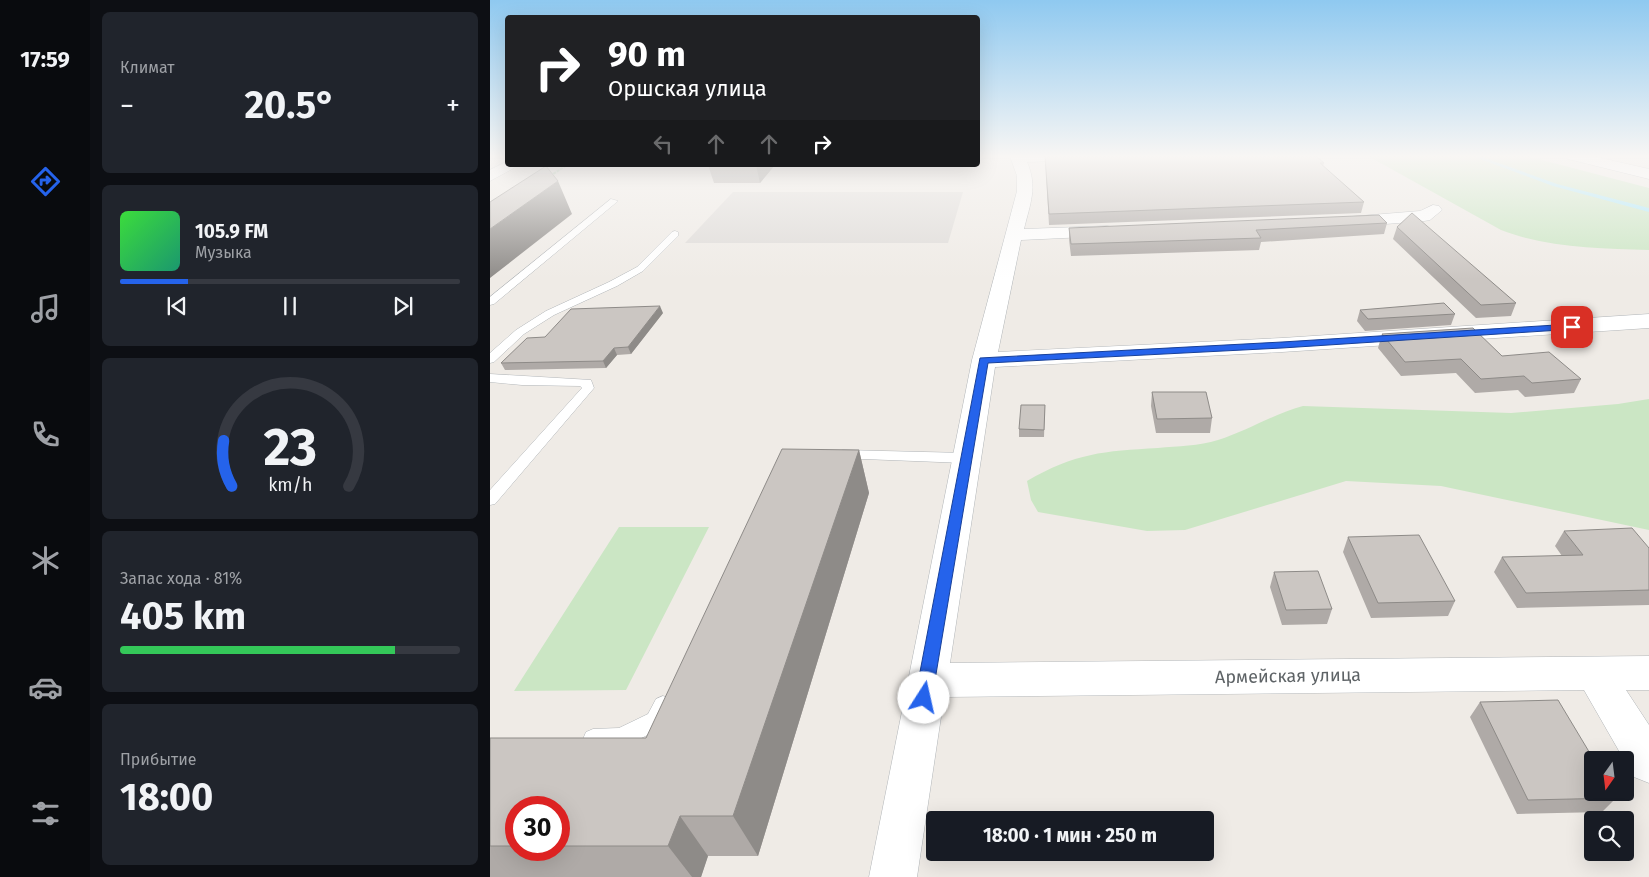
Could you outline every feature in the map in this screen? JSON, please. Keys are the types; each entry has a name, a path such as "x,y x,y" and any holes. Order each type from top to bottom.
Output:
{"street":[{"path":"892,877 965,458 984,360 1023,197"},
{"path":"1325,223 1424,216 1433,210"},
{"path":"1013,235 1120,230"},
{"path":"984,360 1282,345 1649,322"},
{"path":"1594,673 1649,763"},
{"name":"Армейская улица","path":"927,680 1649,673"}],"lane":[{"path":"490,302 614,201"},
{"path":"490,359 520,332 550,313 613,284 640,269 675,234"},
{"path":"490,378 522,381 580,382 587,383 588,388 490,500"},
{"path":"827,454 965,458"},
{"path":"580,739 620,738 655,721 672,686"}],"shaded area":[{"path":"728,197 962,197 948,243 685,243"}],"green space":[{"path":"1442,197 1649,197 1649,250 1593,248 1555,244 1501,230"},
{"path":"1649,399 1649,530 1441,486 1346,481 1185,530 1147,531 1038,512 1031,500 1027,481 1060,464 1090,455 1122,450 1188,446 1211,442 1303,406 1511,413 1618,404"},
{"path":"619,527 709,527 626,690 514,691"}],"building":[{"path":"498,197 535,197 490,229 490,202"},
{"path":"1048,197 1358,197 1364,202 1049,214"},
{"path":"1412,213 1516,303 1481,305 1397,227"},
{"path":"1379,215 1387,223 1256,230 1261,238 1071,244 1069,228"},
{"path":"1444,303 1455,314 1368,319 1360,310"},
{"path":"660,306 628,347 614,348 603,361 501,363 527,338 545,337 571,309"},
{"path":"1473,328 1502,356 1549,352 1581,379 1532,383 1524,376 1481,379 1461,359 1405,362 1382,334"},
{"path":"1152,392 1206,392 1212,418 1157,419"},
{"path":"1021,405 1045,405 1044,430 1019,429"},
{"path":"782,449 859,450 733,816 680,816 668,846 570,846 570,796 505,796 505,846 490,846 490,738 646,738"},
{"path":"1632,528 1649,548 1649,590 1526,593 1502,557 1583,555 1564,531"},
{"path":"1419,535 1455,601 1378,603 1348,537"},
{"path":"1318,571 1332,609 1286,610 1274,572"},
{"path":"1558,700 1589,751 1584,751 1584,799 1528,800 1480,702"}],"waterway":[{"path":"1600,197 1649,210"}],"route":[{"path":"924,698 965,458 984,360 1282,345 1572,327"}]}
